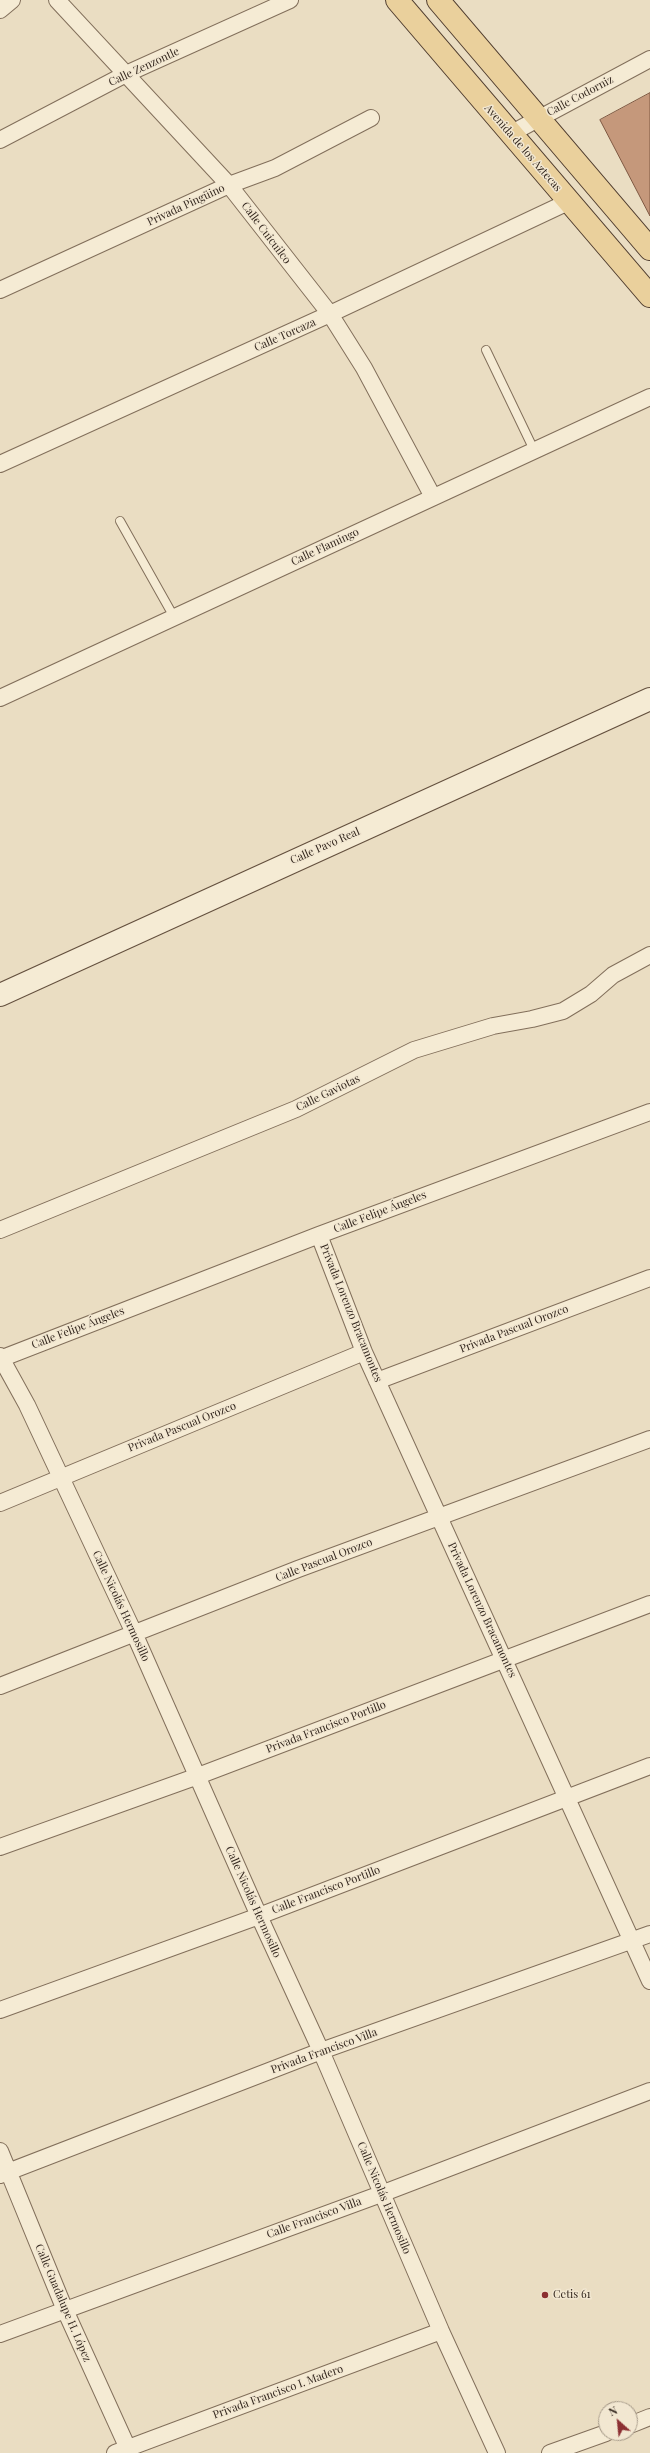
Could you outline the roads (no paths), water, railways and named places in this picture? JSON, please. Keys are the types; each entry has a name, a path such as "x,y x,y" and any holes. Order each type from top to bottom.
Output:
{"main road":[{"name":"Avenida de los Aztecas","path":"397,0 568,202 650,296"},
{"path":"438,0 650,249"}],"street":[{"path":"0,10 12,0"},
{"name":"Calle Cuicuilco","path":"57,0 230,185 330,314 364,368 433,497"},
{"name":"Calle Zenzontle","path":"0,140 126,74 290,0"},
{"name":"Calle Codorniz","path":"510,134 537,118 648,63"},
{"name":"Privada Pingüino","path":"0,290 230,185 275,168 371,118"},
{"name":"Calle Torcaza","path":"0,464 330,314 568,202"},
{"name":"Calle Flamingo","path":"0,698 650,397"},
{"name":"Calle Pavo Real","path":"0,995 650,699"},
{"name":"Calle Gaviotas","path":"0,1230 296,1109 414,1050 492,1026 532,1019 563,1011 591,994 613,975 650,955"},
{"name":"Calle Felipe Ángeles","path":"1,1357 319,1235 650,1112"},
{"name":"Privada Lorenzo Bracamontes","path":"319,1235 364,1352 650,1981"},
{"name":"Privada Pascual Orozco","path":"377,1381 650,1278"},
{"name":"Privada Pascual Orozco","path":"0,1503 364,1352"},
{"name":"Calle Nicolás Hermosillo","path":"1,1357 27,1405 134,1633 198,1776 258,1916 321,2051 441,2331 497,2453"},
{"name":"Calle Pascual Orozco","path":"0,1686 438,1516 650,1439"},
{"name":"Privada Francisco Portillo","path":"0,1847 198,1776 650,1604"},
{"name":"Calle Francisco Portillo","path":"0,2010 258,1916 650,1766"},
{"name":"Privada Francisco Villa","path":"5,2174 321,2051 603,1949 650,1934"},
{"name":"Calle Francisco Villa","path":"0,2334 381,2194 650,2091"},
{"name":"Calle Guadalupe H. López","path":"0,2151 5,2174 65,2310 124,2451"},
{"name":"Privada Francisco I. Madero","path":"124,2451 441,2331"},
{"path":"638,2421 650,2417"},
{"path":"550,2453 598,2436"}],"lane":[{"path":"486,350 534,450"},
{"path":"120,521 174,617"}],"place":[{"name":"Cetis 61","path":"545,2295"}]}
